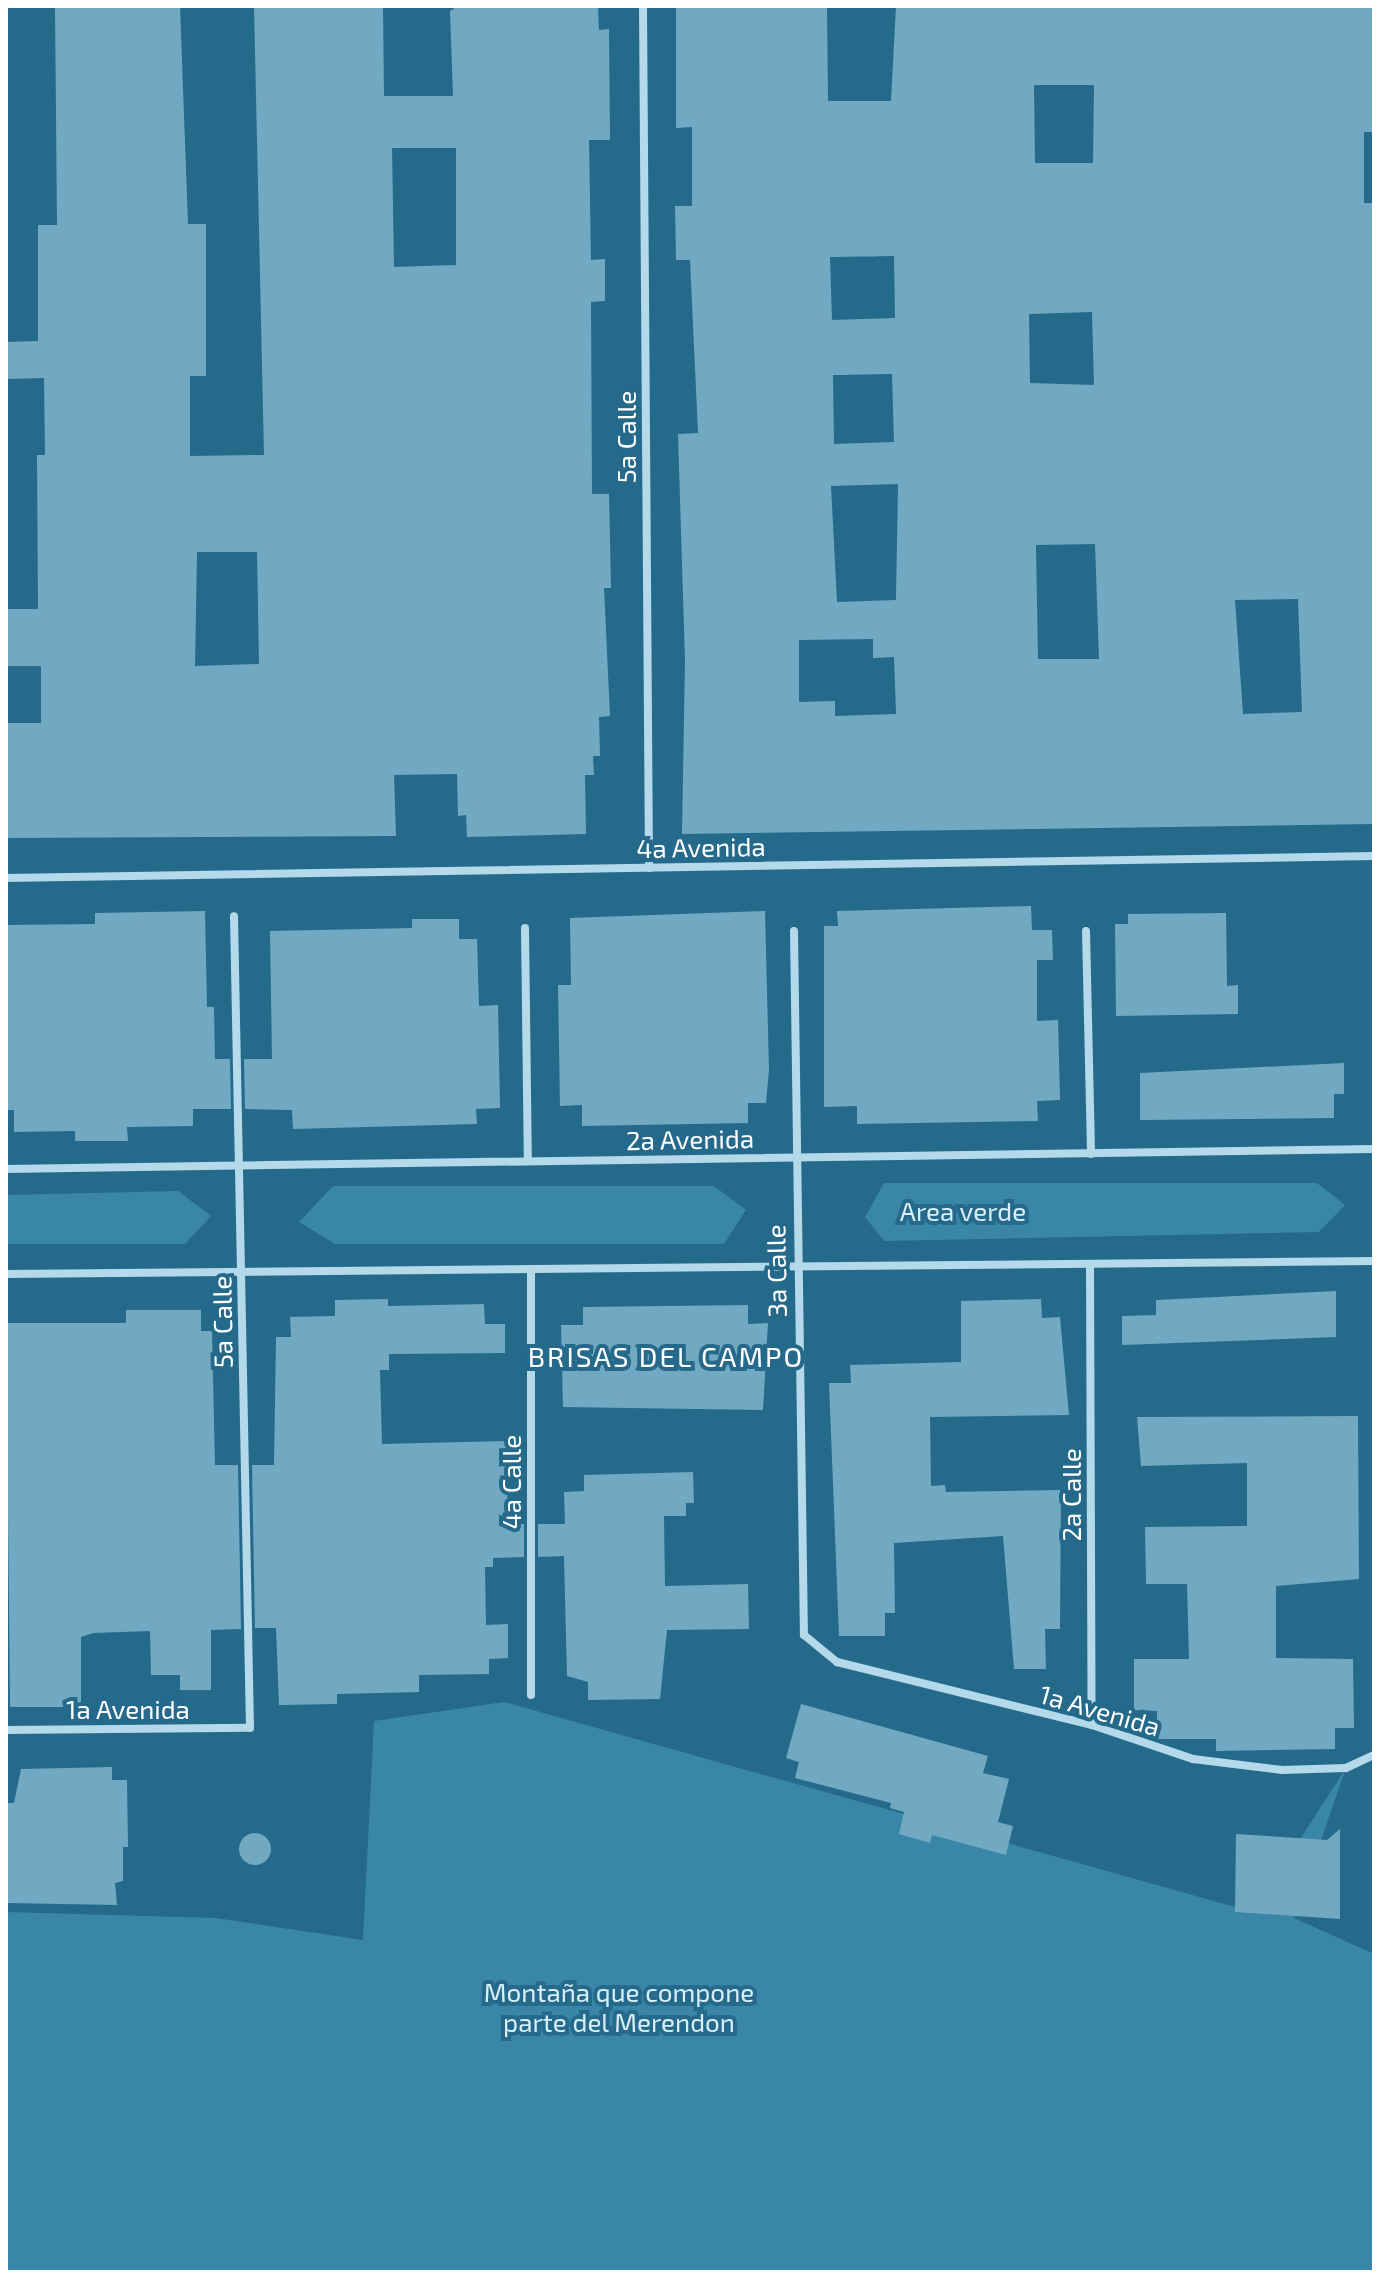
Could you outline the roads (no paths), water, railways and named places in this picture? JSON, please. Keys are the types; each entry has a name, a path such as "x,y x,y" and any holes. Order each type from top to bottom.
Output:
{"street":[{"name":"5a Calle","path":"643,6 649,868"},
{"name":"4a Avenida","path":"6,878 1374,856"},
{"name":"5a Calle","path":"234,916 250,1728"},
{"path":"525,928 528,1161"},
{"name":"3a Calle","path":"794,931 799,1610 804,1635 818,1652"},
{"path":"1086,931 1091,1154"},
{"name":"2a Avenida","path":"6,1169 1374,1149"},
{"path":"6,1274 1374,1261"},
{"name":"2a Calle","path":"1090,1264 1092,1725"},
{"name":"4a Calle","path":"531,1269 531,1695"},
{"name":"1a Avenida","path":"818,1652 837,1662 1092,1725 1193,1759 1282,1770 1346,1768 1374,1755"},
{"name":"1a Avenida","path":"6,1730 250,1728"}],"district":[{"name":"BRISAS DEL CAMPO","path":"666,1356"}],"park label":[{"name":"Area verde","path":"963,1211"},
{"name":"Montaña que compone parte del Merendon","path":"619,2007"}]}
